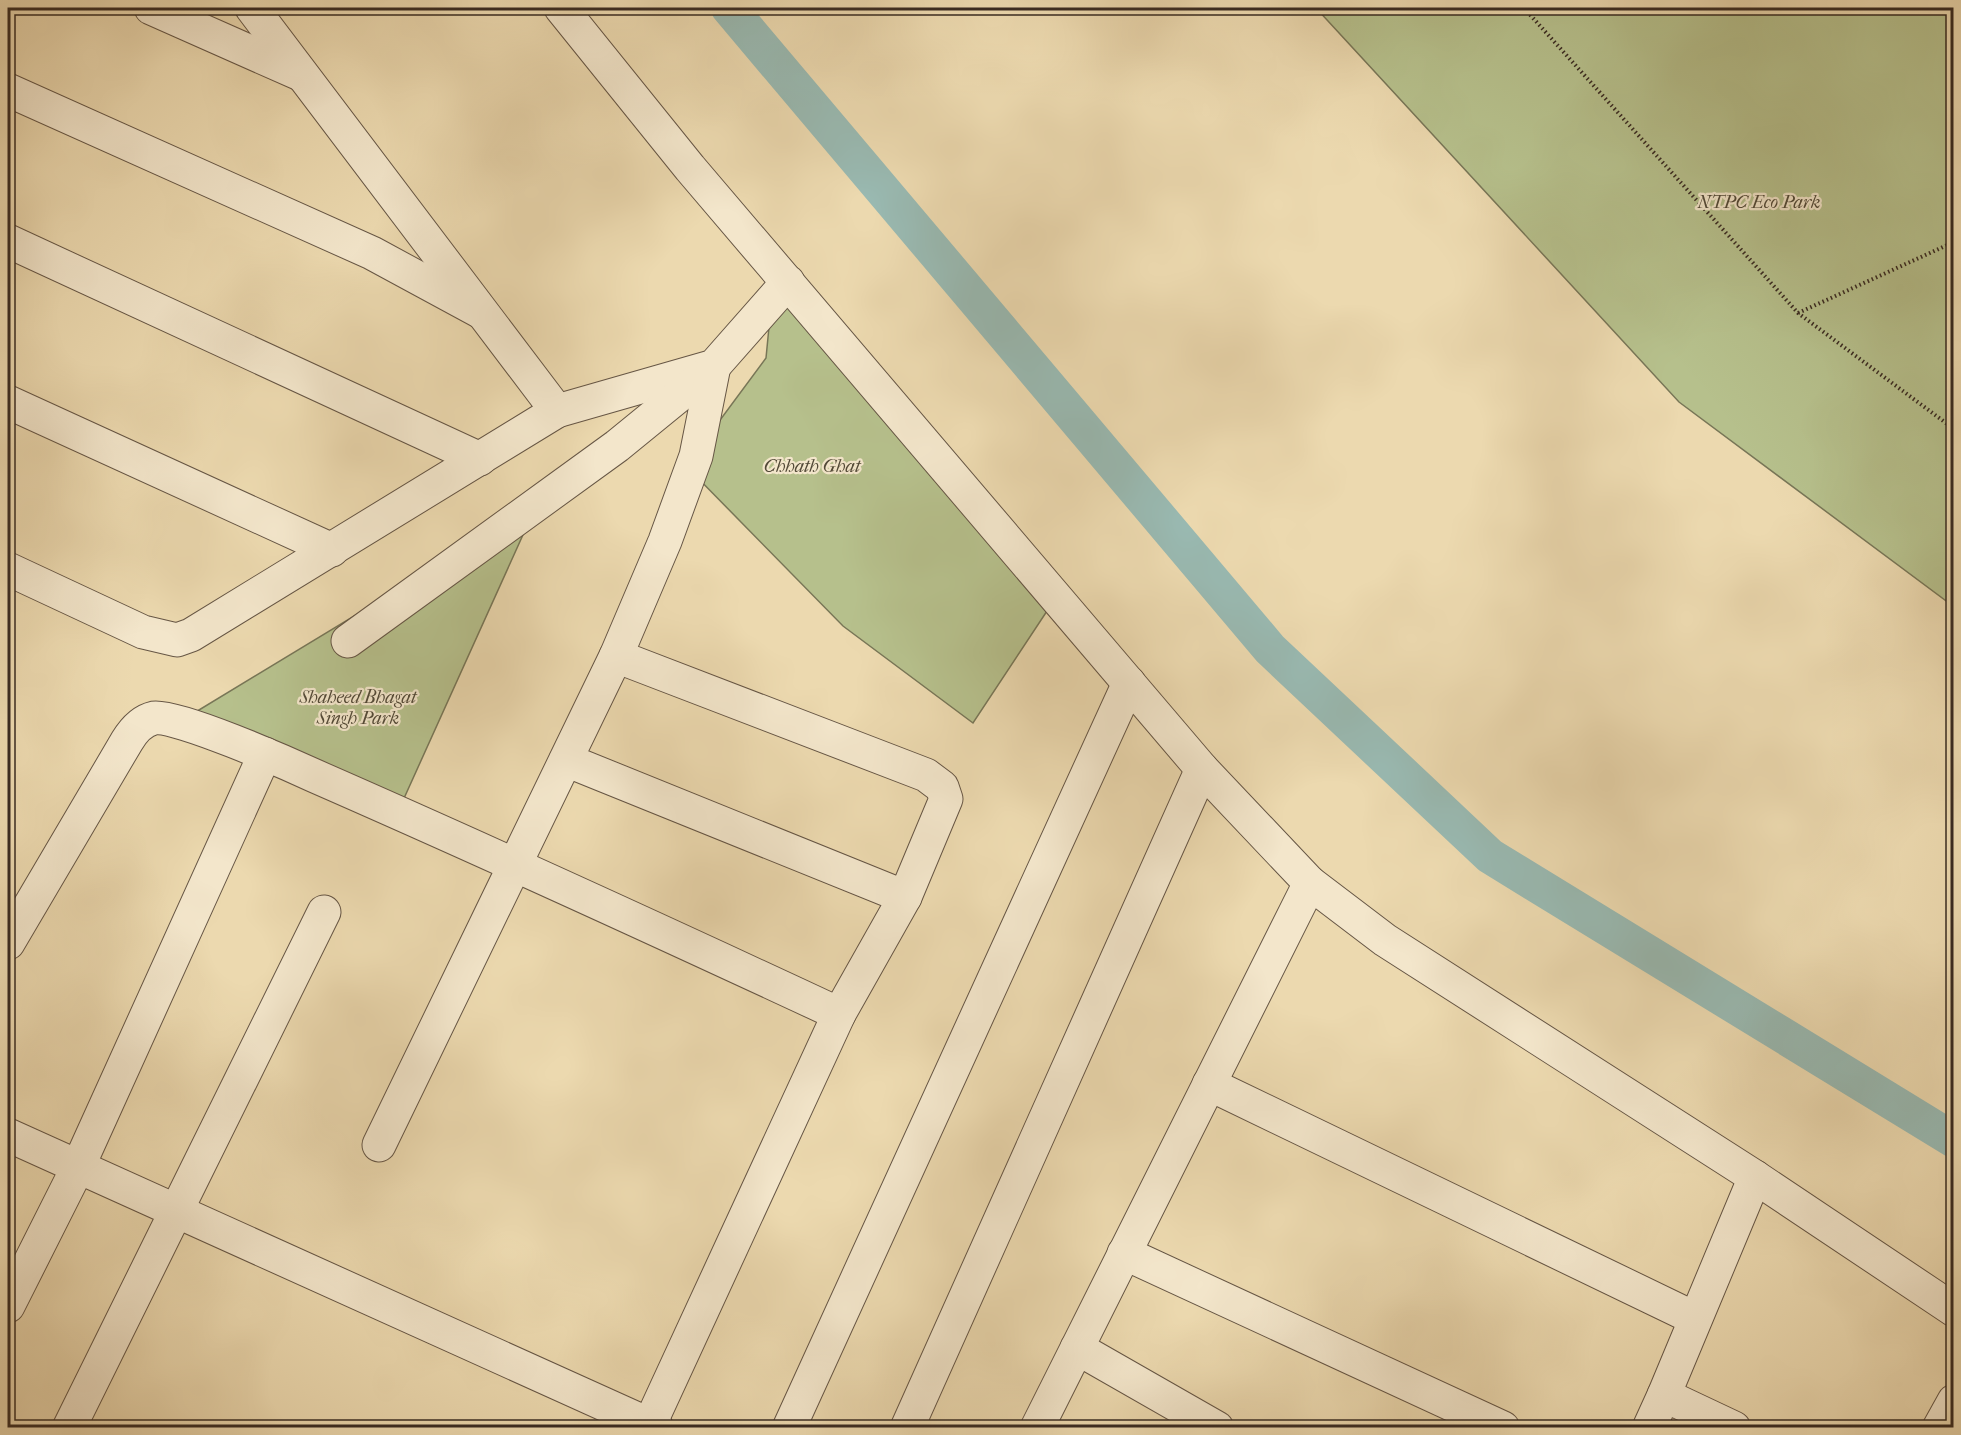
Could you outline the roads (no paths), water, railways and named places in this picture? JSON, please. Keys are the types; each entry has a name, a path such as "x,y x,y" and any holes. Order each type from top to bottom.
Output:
{"street":[{"path":"151,8 304,76"},
{"path":"252,8 557,411"},
{"path":"561,8 690,168 1202,769 1310,883 1385,940 1755,1177 1953,1310"},
{"path":"8,90 372,253 481,312"},
{"path":"8,241 480,459"},
{"path":"348,640 617,446 714,366 788,282"},
{"path":"8,569 143,632 177,640 192,635 557,411 714,366"},
{"path":"379,1145 616,656 665,541 696,456 714,366"},
{"path":"8,402 332,550"},
{"path":"8,1135 652,1426 839,1014 905,897 946,799 942,787 926,775 616,656"},
{"path":"789,1428 1129,683"},
{"path":"8,943 136,727 154,718 173,720 265,754 515,865 839,1014"},
{"path":"8,1306 78,1167 265,754"},
{"path":"566,760 905,897"},
{"path":"907,1428 1202,769"},
{"path":"1036,1428 1310,883"},
{"path":"69,1428 324,912"},
{"path":"1209,1084 1694,1318"},
{"path":"1648,1428 1755,1177"},
{"path":"1124,1253 1503,1428"},
{"path":"1077,1347 1217,1428"},
{"path":"1664,1395 1734,1428"},
{"path":"1939,1428 1953,1401"}],"waterway":[{"path":"729,8 1270,649 1490,856 1954,1140"}],"park label":[{"name":"NTPC Eco Park","path":"1759,202"},
{"name":"Chhath Ghat","path":"812,466"},
{"name":"Shaheed Bhagat Singh Park","path":"358,707"}]}
